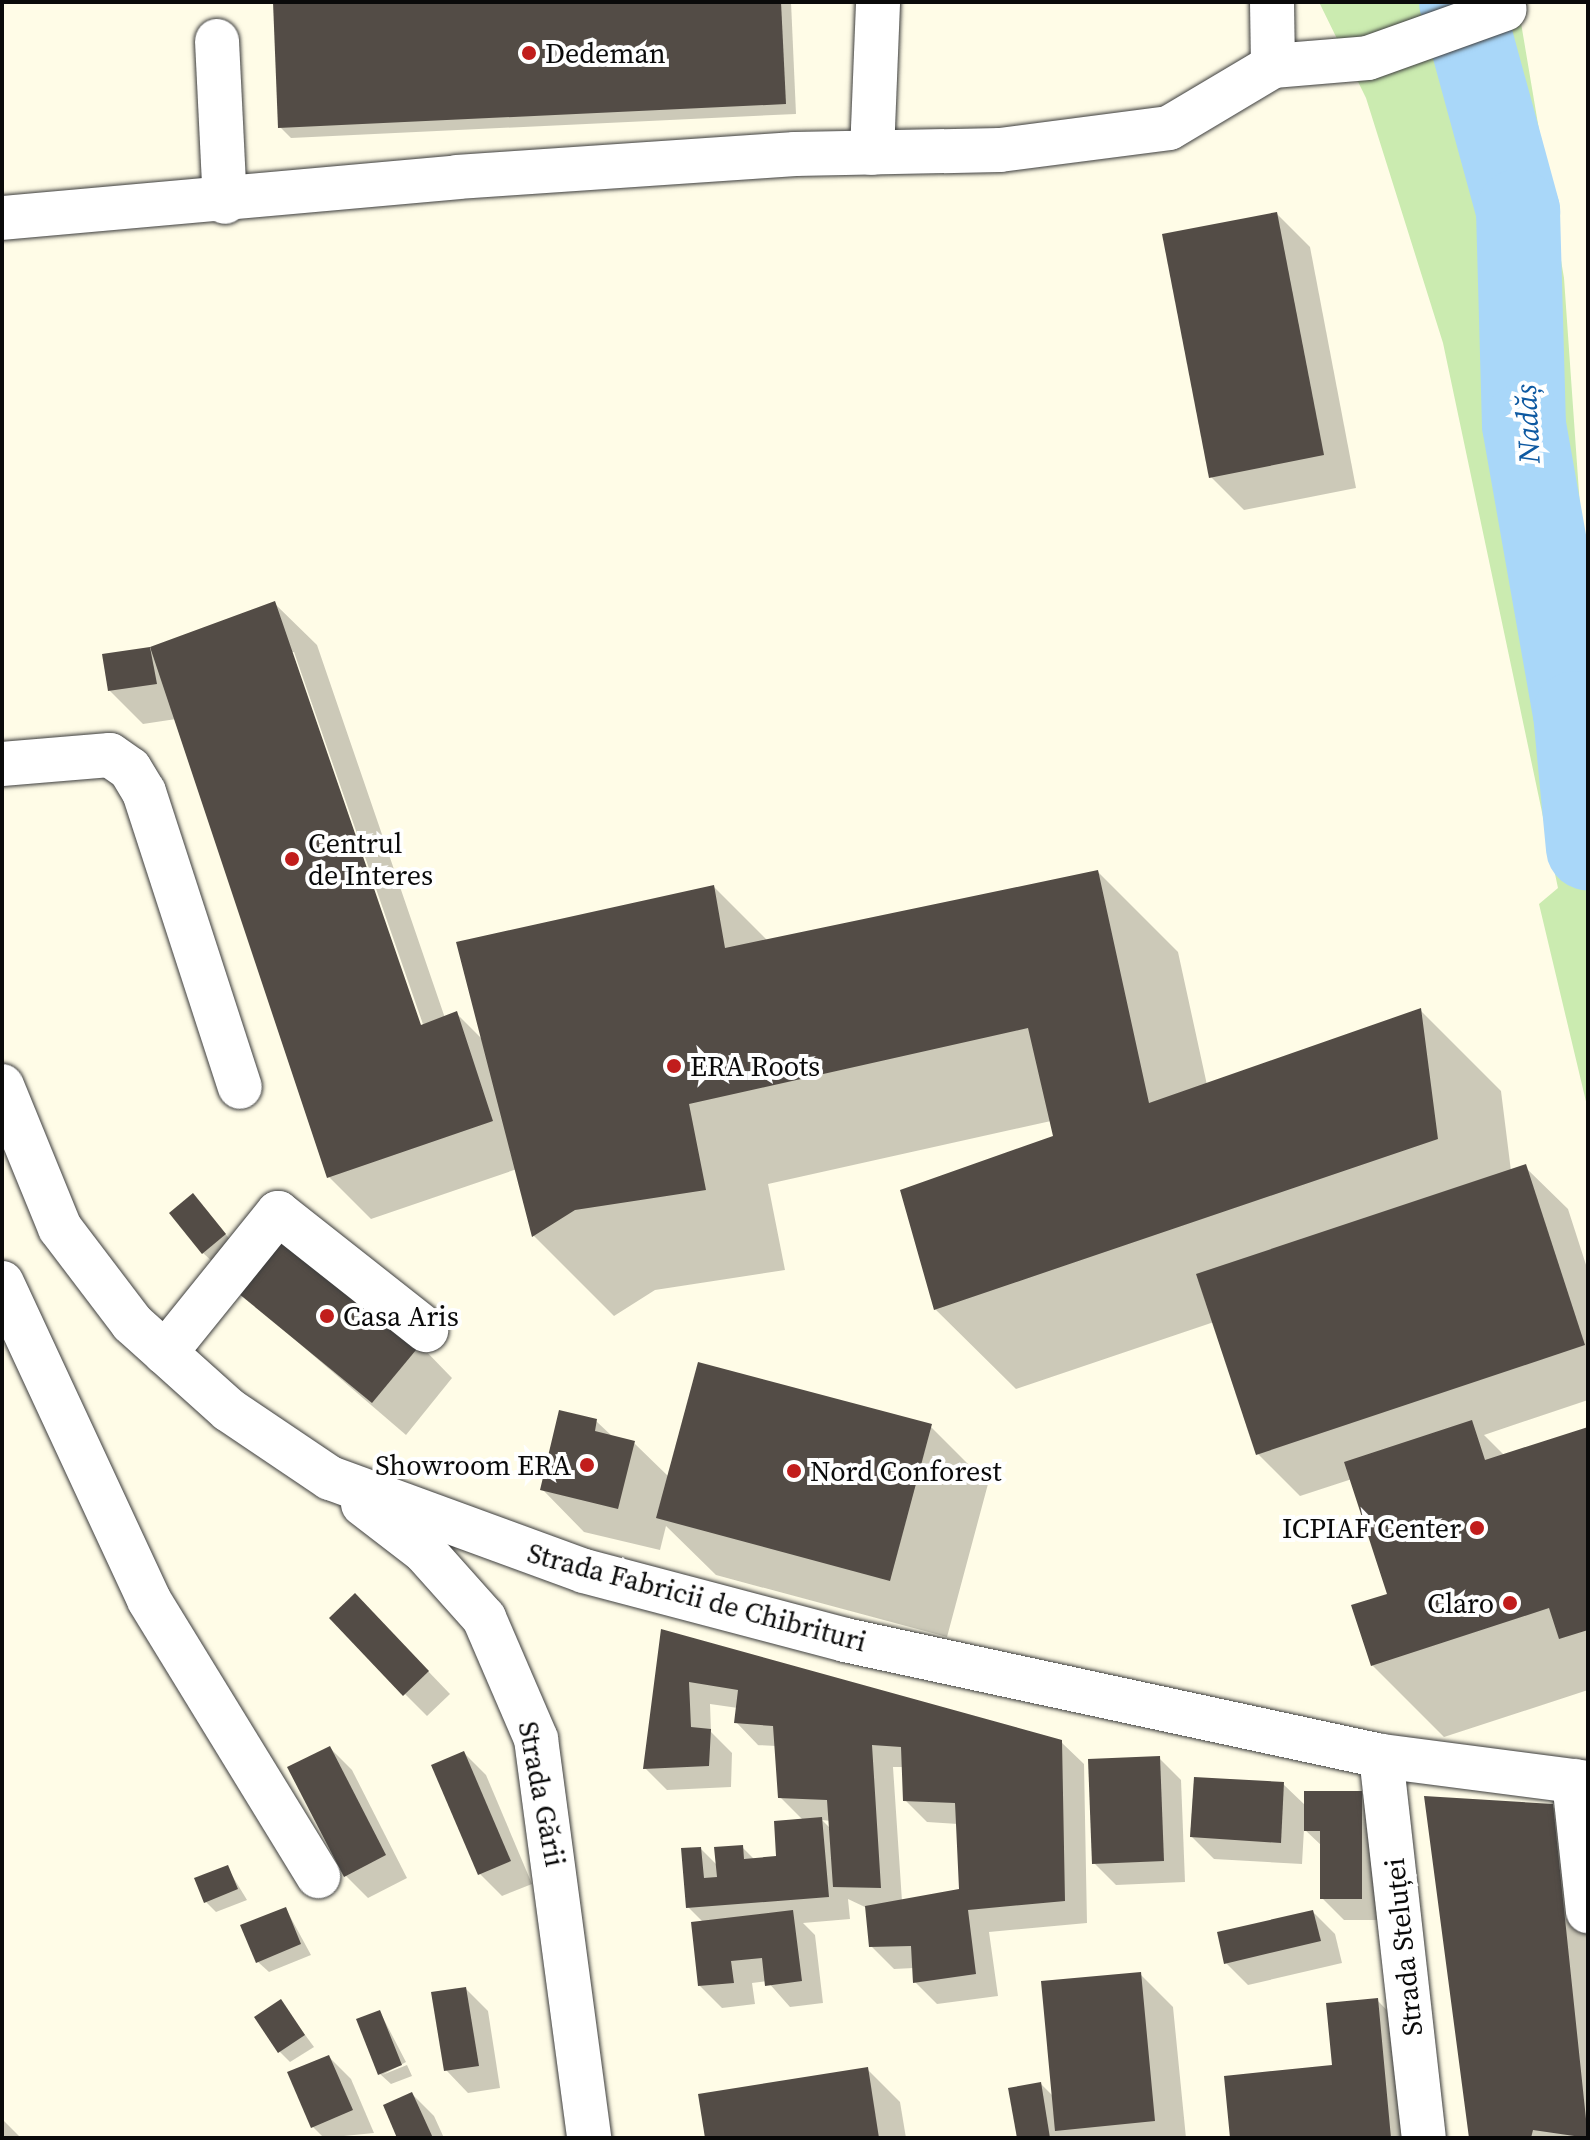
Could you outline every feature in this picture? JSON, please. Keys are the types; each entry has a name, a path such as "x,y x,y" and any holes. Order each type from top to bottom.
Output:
{"street":[{"path":"872,153 878,2"},
{"path":"1272,2 1273,66"},
{"path":"2,218 225,202 457,177 872,153 1000,150 1169,128 1273,66 1368,58 1505,9"},
{"path":"217,41 225,202"},
{"path":"2,764 110,755 130,769 144,792 240,1087"},
{"name":"Strada Fabricii de Chibrituri","path":"2,1086 60,1228 165,1353 229,1410 330,1478 584,1571 845,1640 1381,1756 1581,1782"},
{"path":"165,1353 278,1213 426,1330"},
{"path":"2,1283 149,1600 318,1876"},
{"name":"Strada Gării","path":"330,1478 460,1588 510,1668 536,1739 552,1829 589,2138"},
{"name":"Strada Steluței","path":"1381,1756 1424,2138"},
{"path":"1581,1782 1588,1911"}],"green space":[{"path":"1319,2 1514,2 1520,17 1564,278 1588,621 1588,1110 1539,904 1558,888 1443,343 1366,98"}],"building":[{"name":"Dedeman","path":"273,2 781,2 786,104 278,128"},
{"path":"1277,212 1324,455 1209,478 1162,234"},
{"name":"Centrul de Interes","path":"275,601 421,1025 457,1011 493,1121 327,1178 150,647"},
{"path":"150,647 157,684 108,691 102,654"},
{"name":"ERA Roots","path":"1098,870 1149,1103 1421,1008 1438,1139 934,1310 900,1190 1053,1136 1028,1028 689,1104 706,1190 575,1210 532,1237 456,942 714,885 725,948"},
{"path":"1526,1164 1585,1345 1256,1455 1196,1274"},
{"path":"193,1193 226,1234 202,1254 169,1213"},
{"name":"Casa Aris","path":"282,1229 421,1344 372,1403 233,1289"},
{"name":"Nord Conforest","path":"698,1362 932,1424 890,1581 656,1518"},
{"name":"Showroom ERA","path":"559,1410 597,1419 595,1431 635,1441 618,1509 540,1490"},
{"name":"ICPIAF Center","path":"1472,1420 1485,1460 1588,1427 1588,1630 1559,1639 1549,1608 1371,1666 1351,1605 1387,1594 1344,1462"},
{"path":"355,1593 429,1671 403,1696 329,1618"},
{"path":"661,1629 1062,1740 1065,1901 968,1910 976,1974 913,1983 911,1946 869,1947 865,1906 959,1889 955,1803 903,1801 901,1747 872,1745 881,1888 833,1887 827,1800 778,1798 773,1726 734,1723 738,1690 689,1682 691,1727 711,1729 709,1766 643,1769"},
{"path":"330,1746 386,1855 344,1877 287,1767"},
{"path":"464,1751 511,1861 478,1875 431,1765"},
{"path":"1160,1756 1164,1861 1092,1864 1088,1759"},
{"path":"1194,1777 1284,1782 1281,1843 1190,1837"},
{"path":"1304,1791 1362,1791 1362,1899 1320,1899 1320,1831 1304,1831"},
{"path":"1424,1796 1553,1804 1588,2138 1533,2130 1531,2138 1469,2138"},
{"path":"822,1817 829,1897 686,1908 681,1848 701,1847 704,1878 717,1877 714,1847 743,1845 744,1859 776,1856 774,1821"},
{"path":"228,1865 238,1889 204,1903 194,1878"},
{"path":"286,1907 301,1944 256,1963 240,1925"},
{"path":"793,1910 802,1981 765,1986 762,1958 731,1961 734,1983 698,1986 691,1922"},
{"path":"1313,1910 1321,1941 1224,1964 1217,1932"},
{"path":"1141,1972 1155,2121 1055,2131 1041,1981"},
{"path":"466,1987 479,2066 444,2071 431,1992"},
{"path":"1378,1998 1391,2138 1230,2138 1224,2076 1332,2065 1326,2003"},
{"path":"281,1999 305,2035 278,2053 254,2017"},
{"path":"380,2010 402,2065 378,2075 356,2019"},
{"path":"329,2055 353,2110 311,2128 287,2072"},
{"path":"868,2067 879,2138 705,2138 698,2094"},
{"path":"1041,2082 1050,2138 1017,2138 1008,2088"},
{"path":"412,2092 433,2138 397,2138 383,2105"}],"waterway":[{"name":"Nadăș","path":"1461,2 1518,211 1524,425 1575,713 1588,848"}],"place":[{"name":"Dedeman","path":"529,53"},
{"name":"Centrul de Interes","path":"292,859"},
{"name":"ERA Roots","path":"674,1066"},
{"name":"Casa Aris","path":"327,1316"},
{"name":"Showroom ERA","path":"587,1465"},
{"name":"Nord Conforest","path":"794,1471"},
{"name":"ICPIAF Center","path":"1477,1528"},
{"name":"Claro","path":"1510,1603"}]}
